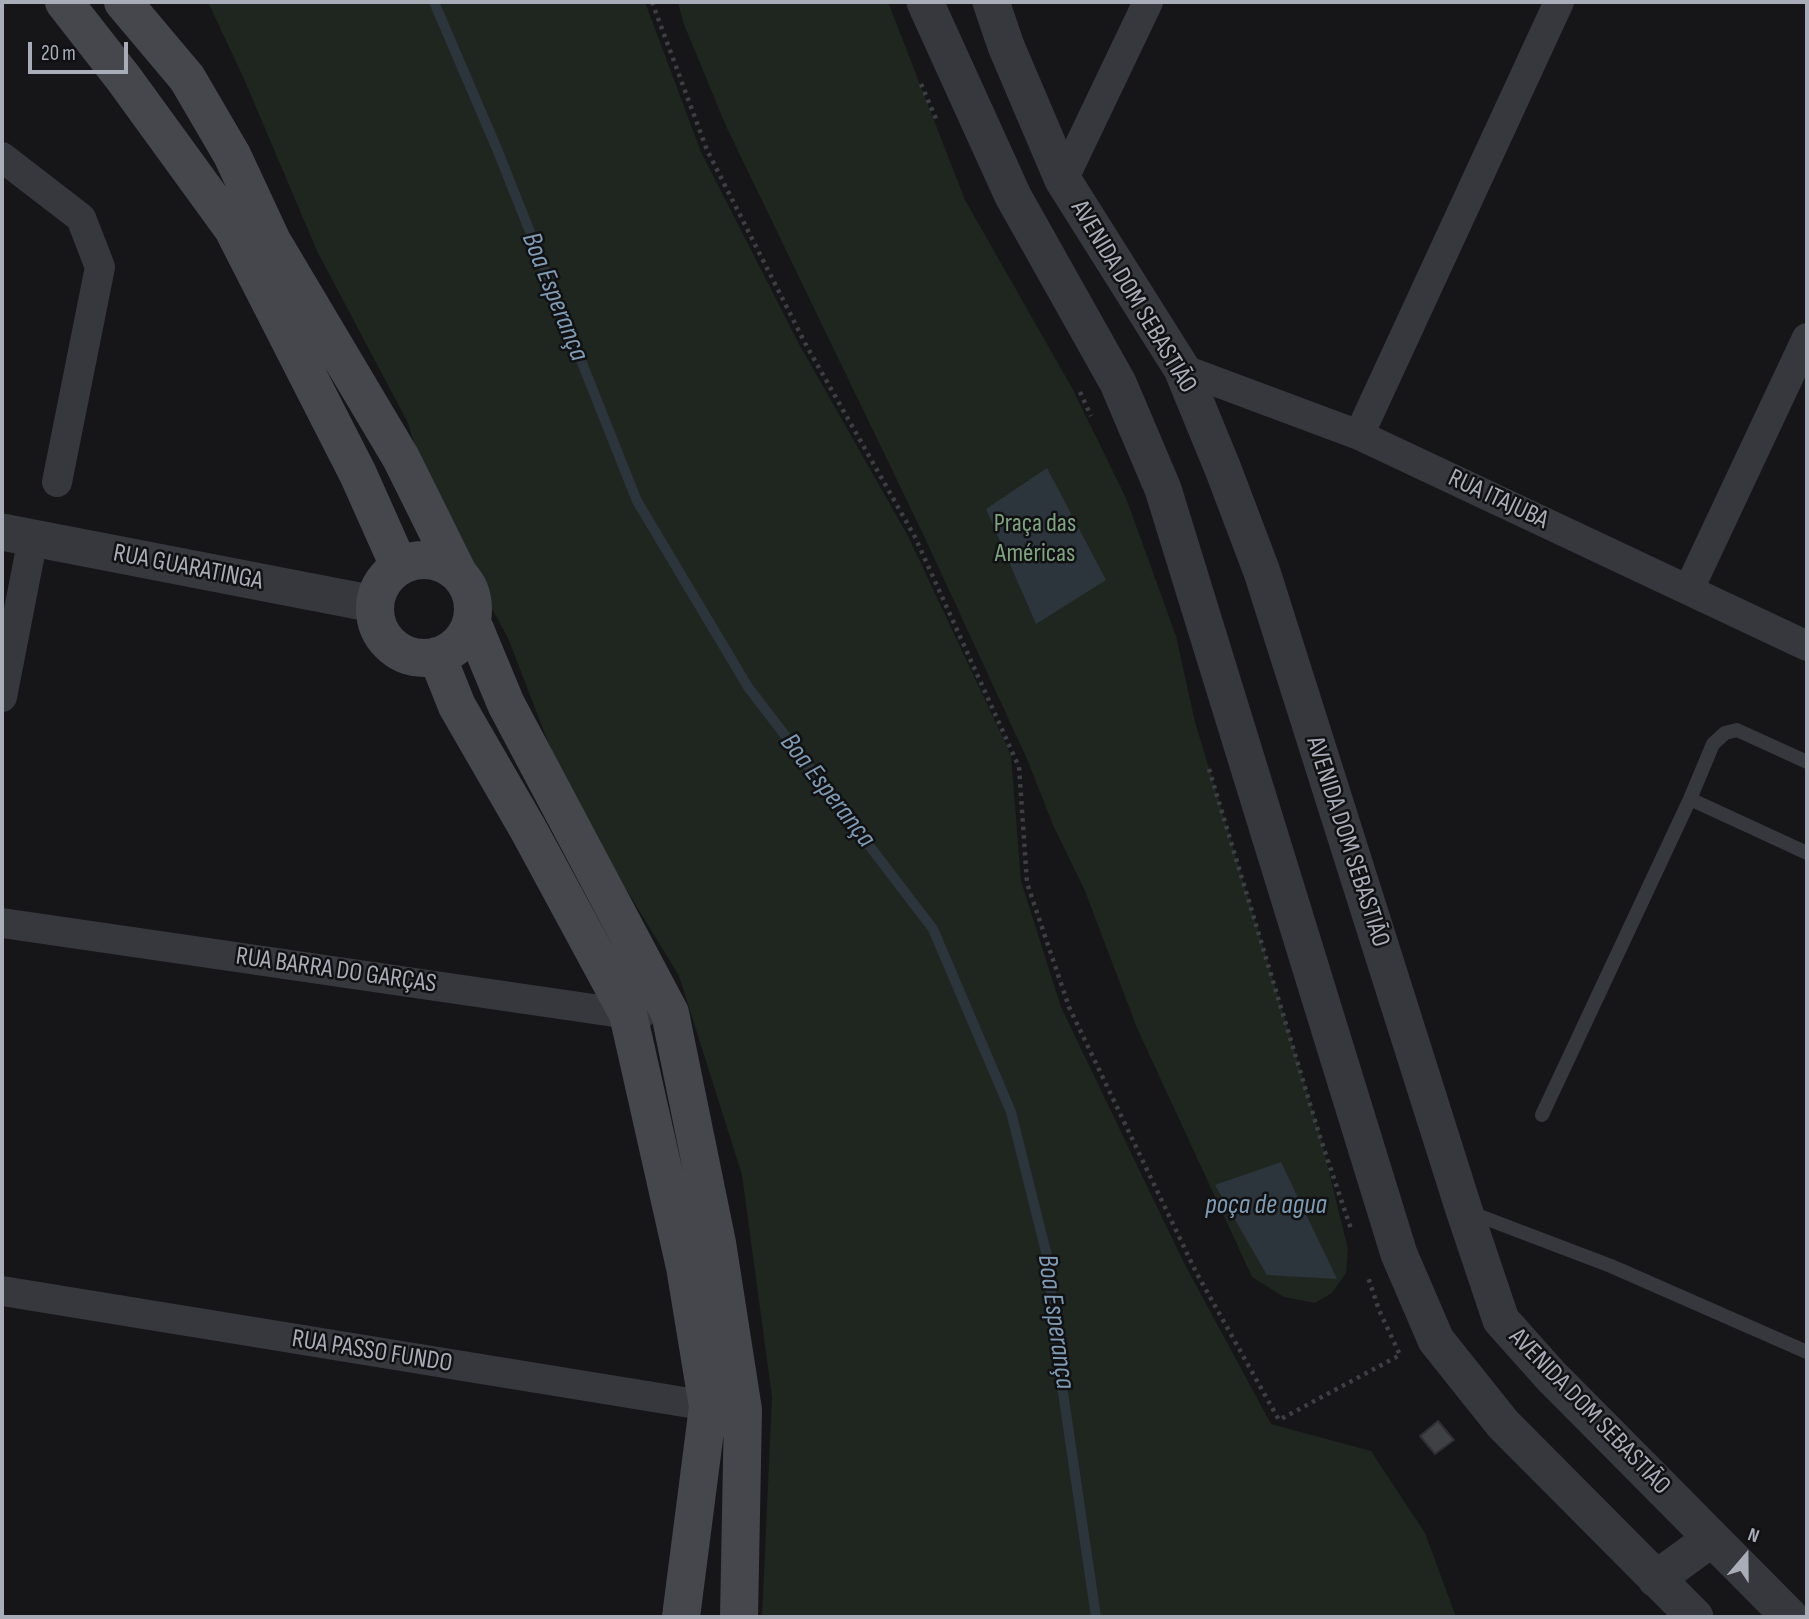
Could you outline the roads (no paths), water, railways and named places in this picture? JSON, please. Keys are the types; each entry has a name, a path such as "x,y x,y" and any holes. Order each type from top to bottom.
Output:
{"main road":[{"path":"64,2 124,79 233,229 358,474 399,566"},
{"path":"123,2 187,78 232,156 272,241 401,458 458,573 469,587 474,605 472,622 465,637 453,649 437,656 419,658 400,652 386,640 376,623 374,604 378,589 387,576 399,566 414,560 430,559 445,564 458,573"},
{"path":"472,622 506,704 670,1013 717,1242 738,1617"},
{"path":"437,656 457,706 528,829 628,1014 685,1267 725,1409 681,1617"}],"street":[{"name":"AVENIDA DOM SEBASTIÃO","path":"925,2 1013,196 1118,383 1163,489 1399,1254 1436,1340 1503,1424 1695,1617"},
{"name":"AVENIDA DOM SEBASTIÃO","path":"991,2 1006,46 1063,180 1182,369 1262,572 1501,1320 1552,1376 1790,1617"},
{"path":"1063,180 1147,2"},
{"path":"1359,435 1559,2"},
{"path":"2,157 81,218 100,267 57,482"},
{"path":"1689,589 1807,338"},
{"name":"RUA ITAJUBA","path":"1182,369 1359,435 1807,646"},
{"path":"2,697 17,535"},
{"name":"RUA GUARATINGA","path":"17,535 374,604"},
{"name":"RUA BARRA DO GARÇAS","path":"2,923 628,1014 670,1013"},
{"name":"RUA PASSO FUNDO","path":"2,1291 725,1409"},
{"path":"1656,1579 1711,1539"}],"lane":[{"path":"1542,1115 1690,799 1713,744 1725,733 1737,730 1807,762"},
{"path":"1690,799 1807,853"},
{"path":"1464,1210 1611,1266 1807,1352"}],"water":[{"path":"1047,468 1106,580 1036,624 986,509"},
{"name":"poça de agua","path":"1281,1162 1337,1279 1267,1275 1215,1185"}],"waterway":[{"name":"Boa Esperança","path":"434,2 497,149 637,501 748,687 933,929 1011,1112 1047,1256 1060,1372 1096,1617"}],"park label":[{"name":"Praça das Américas","path":"1035,539"}]}
